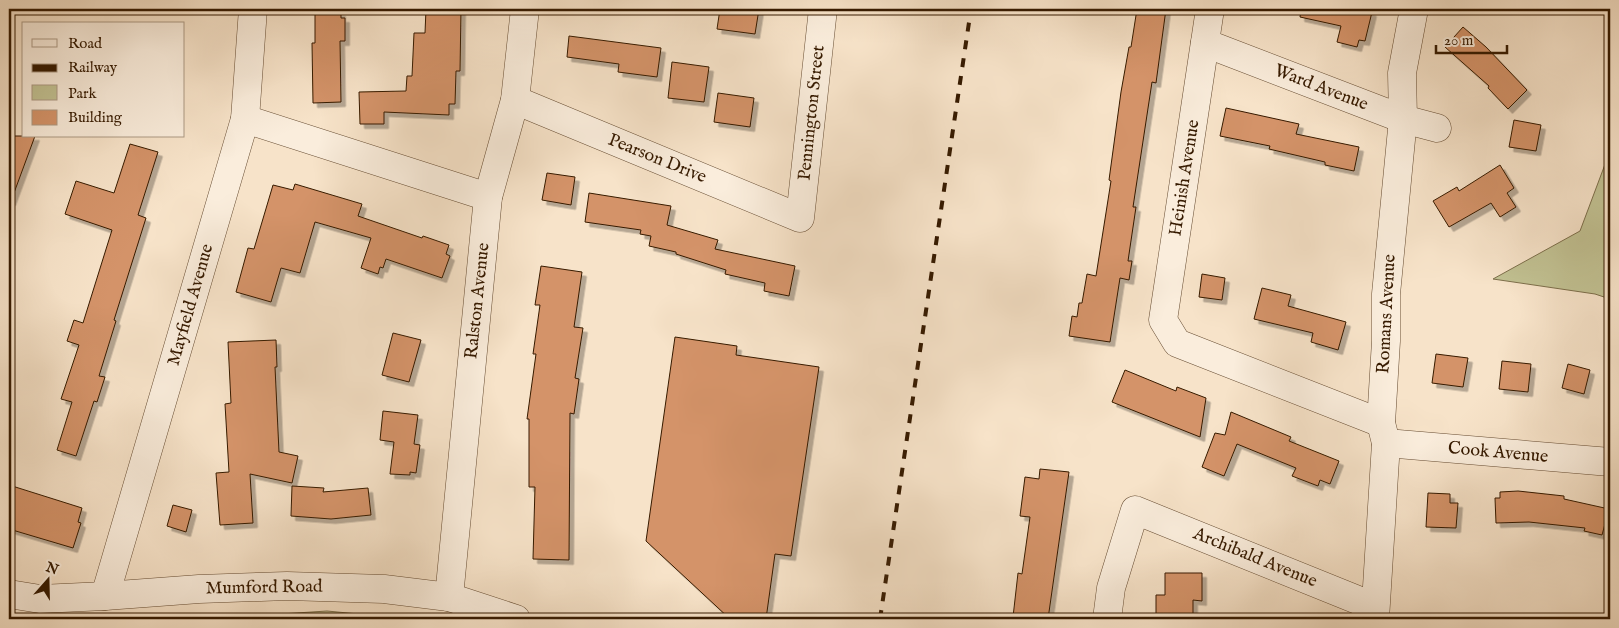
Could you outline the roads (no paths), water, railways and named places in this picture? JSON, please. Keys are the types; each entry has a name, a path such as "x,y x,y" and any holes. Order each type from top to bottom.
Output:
{"street":[{"name":"Mayfield Avenue","path":"105,596 245,118 253,9"},
{"name":"Ralston Avenue","path":"449,597 488,197 515,100 525,9"},
{"name":"Pennington Street","path":"800,218 823,9"},
{"name":"Heinish Avenue","path":"1177,343 1163,320 1210,9"},
{"name":"Romans Avenue","path":"1375,613 1383,433 1386,294 1403,119 1402,73 1414,9"},
{"name":"Ward Avenue","path":"1205,43 1403,119 1437,128"},
{"name":"Pearson Drive","path":"515,100 800,218"},
{"path":"245,118 488,197"},
{"name":"Cook Avenue","path":"1177,343 1383,433 1610,462"},
{"name":"Archibald Avenue","path":"1107,619 1111,588 1135,510 1375,613"},
{"name":"Mumford Road","path":"9,594 40,599 199,589 287,586 384,589 449,597 506,618"}],"railway":[{"path":"880,619 971,9"}]}
